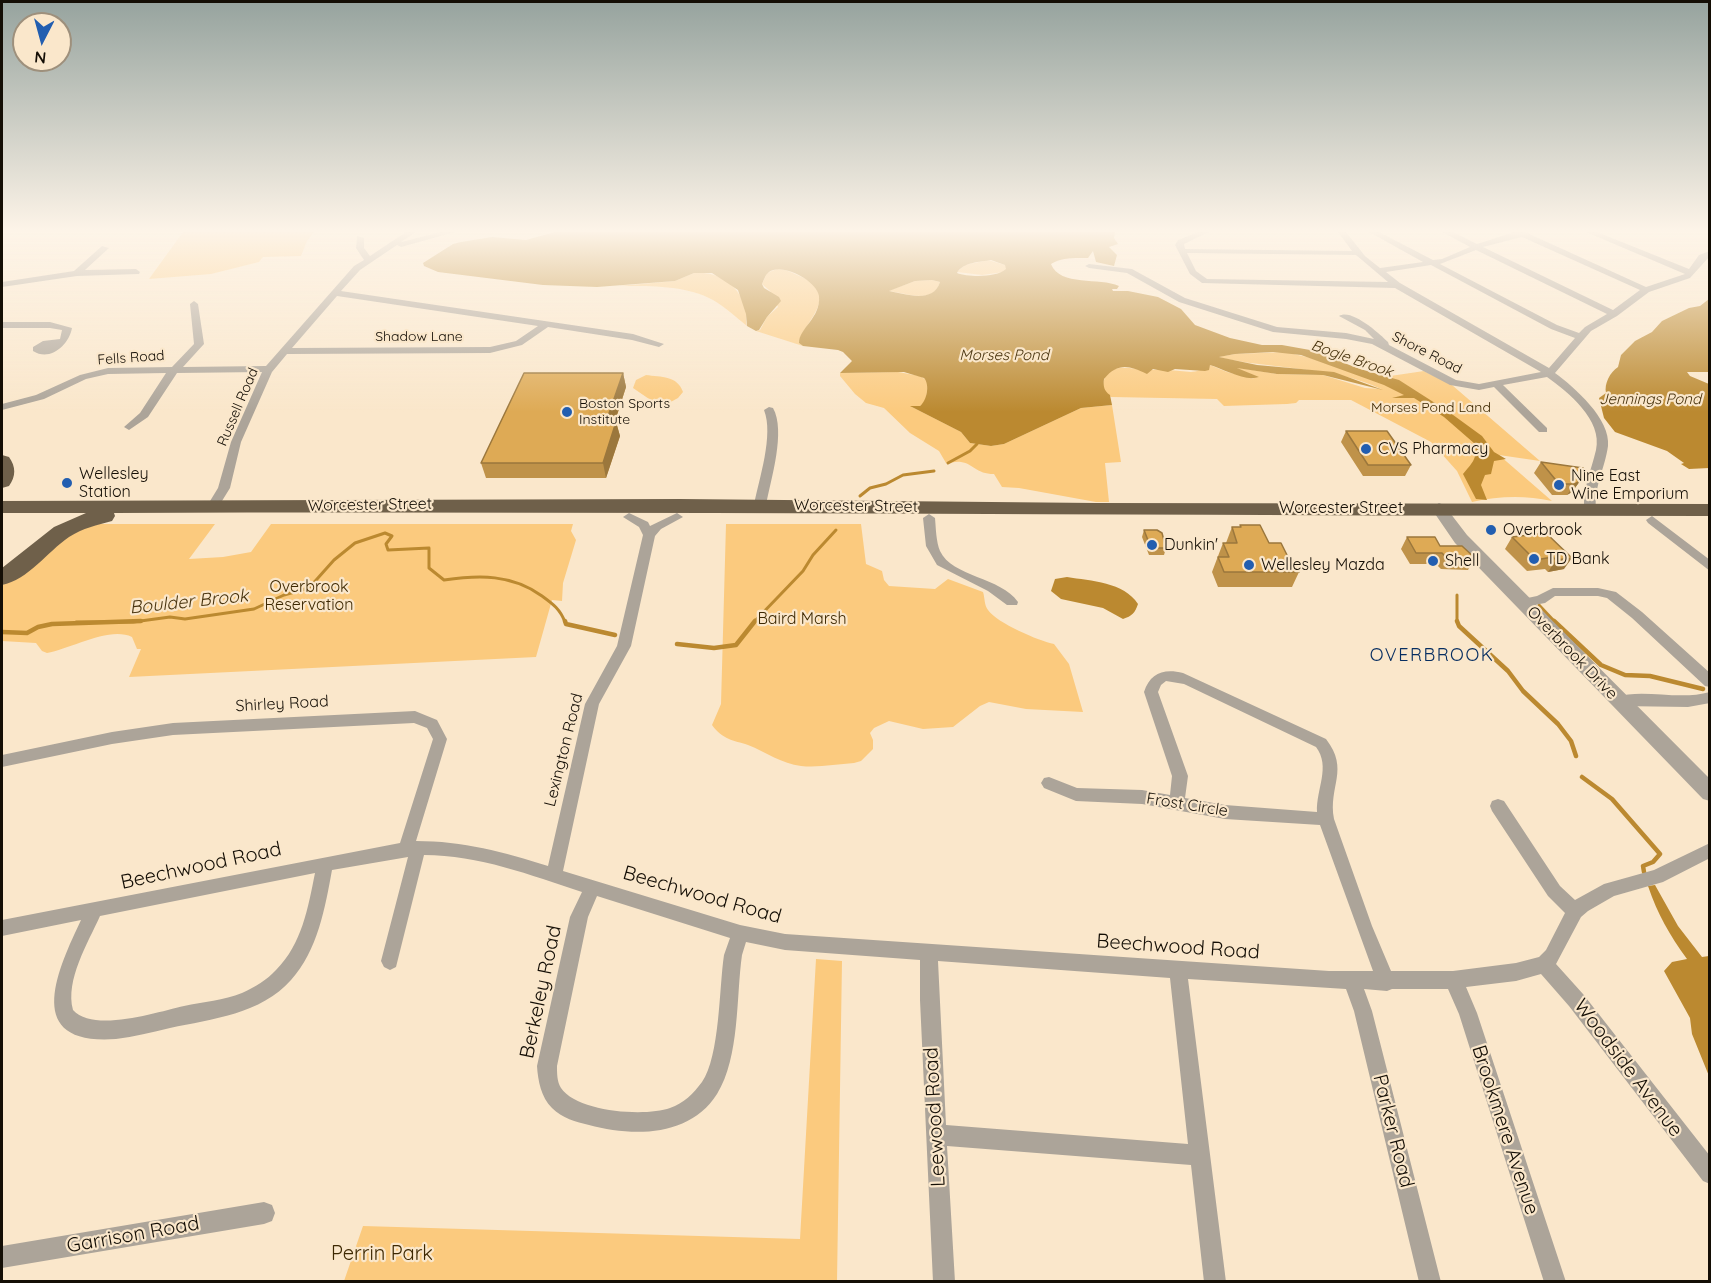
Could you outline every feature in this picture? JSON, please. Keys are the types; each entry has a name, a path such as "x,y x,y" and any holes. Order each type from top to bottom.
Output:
{"highway":[{"path":"2,461 5,471 2,482"},
{"path":"2,500 53,523 54,531 48,541"},
{"name":"Worcester Street","path":"2,516 26,511 213,506 760,505 1710,520"},
{"name":"Worcester Street","path":"2,507 26,511 107,516 929,518 1443,514 1590,509 1710,510"},
{"path":"2,578 24,563 48,541 75,523 107,516"}],"street":[{"name":"Shore Road","path":"1167,292 1182,300 1276,330 1354,337 1385,346 1453,383 1473,387 1550,373"},
{"path":"1409,292 1550,373 1575,393 1602,433 1603,442 1589,493 1590,509"},
{"path":"1487,292 1554,327 1580,337"},
{"path":"1568,292 1614,314"},
{"path":"1550,373 1592,326 1614,314 1644,292"},
{"path":"335,293 633,337 659,344"},
{"name":"Russell Road","path":"213,506 224,488 235,446 268,369 335,293"},
{"path":"129,427 147,411 175,369 199,342 194,304"},
{"path":"1343,316 1368,328 1382,340 1385,346"},
{"name":"Shadow Lane","path":"284,351 490,350 519,344 546,324"},
{"path":"2,326 61,326 67,328 63,341"},
{"name":"Fells Road","path":"2,407 45,395 98,373 123,369 268,369"},
{"path":"1496,384 1543,430"},
{"path":"760,505 772,426 773,414 769,410"},
{"name":"Overbrook Drive","path":"1443,514 1461,539 1710,793"},
{"path":"629,517 644,525 649,535 657,526 677,517"},
{"path":"929,518 934,549 939,559 962,574 1000,589 1012,602"},
{"path":"1652,520 1710,567"},
{"name":"Lexington Road","path":"554,875 592,704 624,646 649,535"},
{"path":"1523,603 1540,600 1553,592 1598,592 1611,595 1637,615 1710,682"},
{"path":"1178,802 1180,776 1151,692 1157,680 1170,675 1189,680 1321,743 1332,758 1324,798 1326,819 1387,982"},
{"path":"1620,701 1647,699 1686,703 1710,697"},
{"name":"Shirley Road","path":"2,761 112,738 173,729 414,717 432,724 440,739 412,849 390,961"},
{"name":"Frost Circle","path":"1049,783 1076,794 1122,795 1178,802 1225,812 1326,819"},
{"path":"1498,806 1554,891 1575,911"},
{"name":"Beechwood Road","path":"2,928 325,864 412,849 450,848 478,852 740,933 785,942 1352,981 1453,980 1516,972 1544,964"},
{"path":"1544,964 1558,947 1575,911 1599,894 1623,885 1657,877 1710,850"},
{"path":"94,911 63,986 61,1002 71,1022 82,1027 109,1029 225,1007 257,996 285,975 293,964 306,939 325,864"},
{"name":"Berkeley Road","path":"593,887 579,917 547,1066 550,1091 557,1101 568,1109 627,1122 664,1120 692,1109 703,1100 711,1088 721,1059 732,957 740,933"},
{"name":"Leewood Road","path":"929,953 929,1000 944,1281"},
{"name":"Woodside Avenue","path":"1544,964 1576,1000 1710,1174"},
{"path":"1178,970 1215,1281"},
{"name":"Brookmere Avenue","path":"1453,980 1467,1013 1555,1281"},
{"name":"Parker Road","path":"1352,981 1363,1011 1430,1281"},
{"path":"937,1135 1200,1155"},
{"name":"Garrison Road","path":"2,1257 264,1213"}],"green space":[{"path":"693,292 737,292 746,312 747,326 713,300"},
{"path":"770,292 818,292 816,310 799,343 803,346 756,331 760,330 767,317 778,307"},
{"path":"893,292 933,292 918,296"},
{"name":"Morses Pond Land","path":"1285,352 1311,358 1370,379 1424,371 1452,385 1540,461 1499,455 1552,501 1512,497 1472,502 1457,471 1431,442 1351,400 1299,400 1296,403 1287,404 1224,406 1217,399 1111,397 1105,392 1103,385 1110,371 1115,369 1191,372 1210,365 1254,379 1235,367 1277,374 1323,375 1365,388 1381,389 1342,376 1218,357"},
{"path":"898,372 920,376 928,381 926,401 920,406 912,407 961,432 970,443 991,446 1004,444 1081,408 1112,405 1121,462 1105,463 1109,502 1096,502 1002,487 994,474 979,471 961,462 946,463 939,451 910,433 884,408 866,403 840,376 840,373"},
{"path":"646,375 673,380 683,392 667,404 652,401 633,388 636,380"},
{"name":"Overbrook Reservation","path":"99,524 215,524 189,559 223,557 251,552 271,524 573,524 571,531 576,540 563,583 562,601 552,600 536,657 129,677 141,649 137,649 132,637 123,634 101,636 47,653 42,651 36,643 2,641 2,585 10,581 68,533"},
{"name":"Baird Marsh","path":"726,524 861,524 866,564 882,571 884,580 889,586 935,589 948,579 983,592 987,608 1009,626 1054,644 1069,664 1083,712 1026,709 989,702 980,706 953,727 923,729 889,721 874,728 870,733 873,749 861,761 821,766 787,763 724,737 712,725 721,704"},
{"name":"Perrin Park","path":"816,959 842,961 837,1281 344,1281 363,1226 800,1239"}],"water":[{"path":"739,292 770,292 781,301 759,330 756,331 747,326 746,314"},
{"name":"Morses Pond","path":"818,292 894,292 918,296 932,292 1132,292 1158,297 1181,309 1195,325 1230,338 1262,345 1282,345 1310,350 1360,369 1399,380 1482,436 1494,452 1506,459 1494,461 1491,474 1485,475 1481,485 1487,500 1476,499 1463,474 1475,457 1475,444 1444,417 1414,398 1392,398 1404,395 1384,385 1301,355 1273,352 1219,357 1257,365 1334,372 1383,390 1323,375 1277,374 1237,368 1259,377 1247,378 1210,365 1209,370 1205,371 1175,369 1168,372 1153,369 1147,374 1124,367 1114,370 1104,379 1104,388 1110,395 1112,405 1081,408 1004,444 991,446 970,443 961,432 910,406 920,406 926,397 927,388 924,378 904,372 840,373 852,361 843,352 803,346 799,343 802,332 817,311"},
{"name":"Jennings Pond","path":"1709,299 1709,372 1687,372 1690,376 1709,384 1709,468 1689,469 1667,451 1615,432 1604,418 1599,398 1606,393 1608,378 1618,367 1621,355 1635,341 1652,332 1662,321 1689,308 1700,306"},
{"path":"1067,577 1116,587 1132,597 1138,604 1137,607 1133,614 1123,619 1103,608 1061,599 1051,591 1055,579"},
{"path":"1655,885 1678,926 1702,957 1709,956 1709,1076 1692,1034 1690,1018 1664,971 1672,962 1687,959 1669,933 1656,906 1648,886"}],"building":[{"name":"Boston Sports Institute","path":"524,373 623,373 606,422 616,422 603,463 481,463"},
{"path":"1346,431 1387,431 1411,465 1368,465"},
{"path":"1541,462 1583,468 1580,481 1575,484 1559,484"},
{"path":"1240,525 1260,525 1269,543 1281,543 1299,572 1224,572 1218,557 1229,557 1223,543 1237,543 1232,527 1241,527"},
{"path":"1144,530 1157,530 1162,533 1166,548 1151,548"},
{"path":"1546,533 1572,558 1556,560 1553,557 1535,560 1512,537"},
{"path":"1407,537 1435,537 1440,546 1462,546 1475,558 1447,558 1442,553 1416,553"}],"waterway":[{"name":"Boulder Brook","path":"948,463 970,451 977,444"},
{"name":"Boulder Brook","path":"860,496 870,488 886,484 903,475 934,471"},
{"name":"Boulder Brook","path":"754,622 803,571 813,555 836,530"},
{"name":"Boulder Brook","path":"140,621 170,617 185,619 254,609 284,595 309,588 334,560 355,543 385,533 392,536 386,544 388,550 429,548 429,568 444,580 482,577 519,584 553,604 565,622"},
{"name":"Bogle Brook","path":"1457,595 1457,621"},
{"path":"1539,605 1554,621"},
{"name":"Boulder Brook","path":"111,622 140,621"},
{"name":"Boulder Brook","path":"111,622 140,621"},
{"name":"Boulder Brook","path":"565,621 566,624 615,635"},
{"name":"Boulder Brook","path":"677,644 714,648 736,645 755,621"},
{"name":"Bogle Brook","path":"1457,621 1459,626 1508,671 1523,691 1558,724 1571,741 1576,756"},
{"path":"1554,621 1601,665 1625,675 1650,676 1703,689"},
{"name":"Boulder Brook","path":"76,622 111,622"},
{"name":"Boulder Brook","path":"2,632 27,633 38,627 52,624 111,622"},
{"name":"Bogle Brook","path":"1582,777 1612,799 1660,854 1653,862 1643,866 1644,872"}],"place":[{"name":"Boston Sports Institute","path":"567,412"},
{"name":"CVS Pharmacy","path":"1366,449"},
{"name":"Wellesley Station","path":"67,483"},
{"name":"Nine East Wine Emporium","path":"1559,485"},
{"name":"Overbrook","path":"1491,530"},
{"name":"Dunkin'","path":"1152,545"},
{"name":"TD Bank","path":"1534,559"},
{"name":"Shell","path":"1433,561"},
{"name":"Wellesley Mazda","path":"1249,565"}],"district":[{"name":"OVERBROOK","path":"1432,656"}]}
